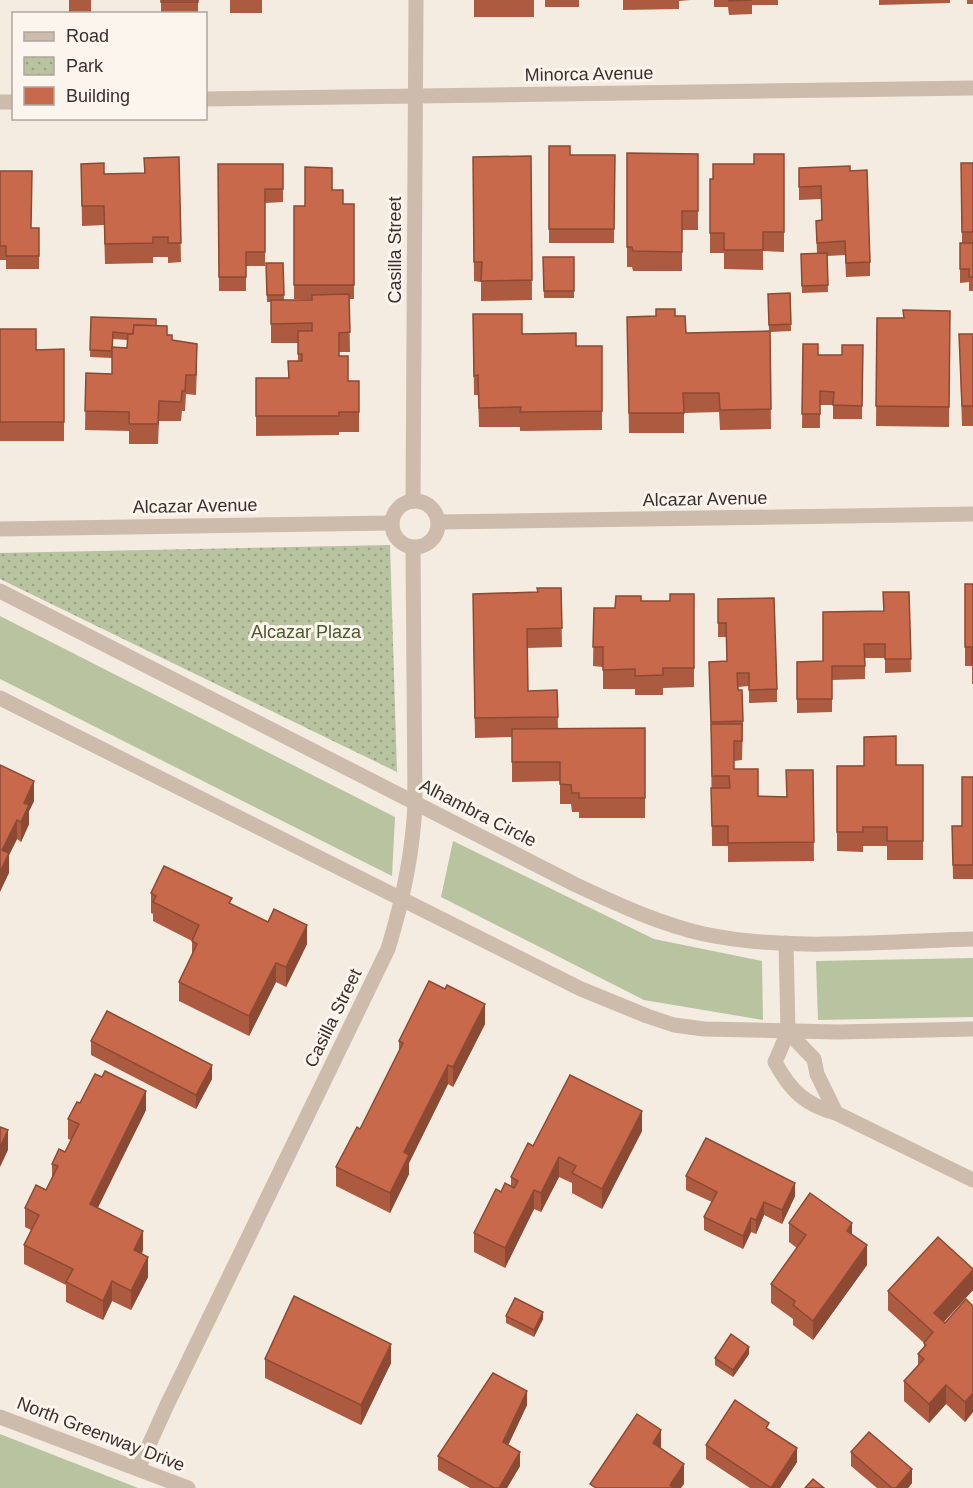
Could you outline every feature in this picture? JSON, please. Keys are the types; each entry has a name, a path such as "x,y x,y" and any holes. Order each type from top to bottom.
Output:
{"street":[{"name":"Casilla Street","path":"413,501 416,0"},
{"name":"Minorca Avenue","path":"207,99 973,88"},
{"path":"413,501 430,507 438,522 438,529 432,541 413,548 397,539 392,523 400,506 413,501"},
{"name":"Alcazar Avenue","path":"438,522 973,514"},
{"name":"Alcazar Avenue","path":"0,529 392,523"},
{"name":"Casilla Street","path":"138,1469 172,1394 388,949 403,901 411,856 416,802 413,548"},
{"name":"Alhambra Circle","path":"0,591 576,885 643,914 702,933 786,943 973,939"},
{"path":"0,698 602,999 647,1016 704,1029 789,1032 973,1029"},
{"path":"786,943 789,1032 775,1062 784,1077 797,1093 815,1108 836,1113 973,1180"},
{"path":"789,1032 814,1059 817,1074 836,1113"},
{"name":"North Greenway Drive","path":"0,1417 188,1488"}],"green space":[{"name":"Alcazar Plaza","path":"390,545 397,772 0,579 0,553"},
{"path":"0,616 395,817 392,876 0,679"},
{"path":"453,841 654,939 762,961 763,1020 644,1000 441,897"},
{"path":"973,958 973,1017 818,1020 816,961"},
{"path":"0,1434 138,1488 0,1488"}],"building":[{"path":"161,0 198,0 198,2 161,2"},
{"path":"549,146 570,146 570,155 615,155 614,229 549,229"},
{"path":"627,153 698,154 698,211 682,211 682,252 633,251 632,247 627,247"},
{"path":"754,154 784,154 784,232 763,232 763,250 724,250 724,233 710,233 710,179 713,179 713,164 754,164"},
{"path":"531,156 532,280 481,281 482,262 474,262 473,157"},
{"path":"179,157 181,243 168,243 168,237 153,237 153,243 105,244 104,206 82,206 81,164 104,163 104,174 145,173 144,158"},
{"path":"961,163 973,163 973,232 962,232"},
{"path":"218,164 283,164 283,189 265,189 265,252 246,252 246,277 219,277"},
{"path":"850,166 850,171 867,170 870,262 846,263 845,241 817,243 816,221 822,220 821,186 799,187 799,168"},
{"path":"305,167 332,168 332,190 343,190 343,204 354,204 354,285 294,285 294,206 305,206"},
{"path":"0,171 32,171 31,228 39,228 39,256 6,256 6,246 0,246"},
{"path":"960,243 973,243 973,277 969,277 969,269 960,269"},
{"path":"827,253 828,285 802,286 801,254"},
{"path":"543,257 574,257 574,291 544,291"},
{"path":"266,263 283,263 284,295 267,295"},
{"path":"790,293 791,324 769,325 768,294"},
{"path":"349,294 350,332 339,333 339,356 348,356 348,381 359,381 359,412 339,412 339,416 256,416 256,378 289,378 288,361 302,361 302,354 298,354 298,331 312,331 312,323 271,324 271,300 312,300 312,295"},
{"path":"656,309 675,309 675,316 685,316 686,333 770,331 771,409 720,410 719,393 683,393 684,413 629,413 627,317 656,316"},
{"path":"903,310 950,311 949,407 876,406 877,318 904,318"},
{"path":"473,314 522,314 522,334 576,333 576,346 602,346 602,411 520,412 521,407 479,408 478,375 474,376"},
{"path":"91,317 156,319 156,326 134,325 133,334 113,332 112,351 90,350"},
{"path":"134,325 167,326 167,335 172,335 172,340 197,344 196,375 186,375 185,391 182,391 181,402 159,401 158,424 129,424 129,412 85,411 86,373 112,374 112,347 127,348 128,334 133,334"},
{"path":"0,329 36,329 36,350 64,349 64,422 0,422"},
{"path":"959,334 973,334 973,406 962,406"},
{"path":"803,344 818,344 818,355 842,355 842,345 863,345 862,406 833,405 834,392 820,391 820,414 802,414"},
{"path":"965,584 973,584 973,664 972,647 965,647"},
{"path":"537,588 561,588 562,628 527,629 528,691 557,690 558,717 475,718 473,594 538,592"},
{"path":"883,592 909,592 911,659 885,659 885,644 864,644 865,666 832,666 832,699 797,699 797,662 823,661 823,612 884,611"},
{"path":"670,594 694,594 694,668 663,668 663,675 635,676 635,669 603,670 603,647 593,647 594,608 615,608 616,596 641,596 641,601 670,601"},
{"path":"774,598 777,689 749,690 749,673 737,673 738,690 742,690 743,721 711,722 709,662 727,661 726,623 718,623 718,599"},
{"path":"711,724 742,724 742,741 734,741 734,769 758,769 758,796 787,797 786,770 813,770 814,842 728,843 728,826 712,826 711,788 730,788 729,776 712,776"},
{"path":"645,728 645,798 579,798 579,793 572,793 571,785 560,784 560,762 512,762 512,729"},
{"path":"896,736 896,765 923,765 923,841 887,841 887,827 863,827 863,832 837,832 837,766 864,766 864,737"},
{"path":"0,765 34,781 24,803 29,805 21,822 17,820 2,850 9,853 0,872"},
{"path":"962,777 973,777 973,865 953,865 952,826 962,826"},
{"path":"164,866 232,898 229,903 268,922 274,909 307,925 286,967 276,963 249,1016 179,982 197,944 192,941 199,925 153,902 156,896 151,893"},
{"path":"429,981 445,989 447,985 485,1004 453,1067 448,1065 404,1152 409,1155 390,1193 336,1167 357,1127 360,1129 403,1043 399,1041"},
{"path":"107,1011 212,1065 196,1095 91,1041"},
{"path":"105,1071 146,1091 90,1204 143,1231 134,1250 148,1257 131,1291 112,1281 103,1301 66,1282 73,1269 24,1245 39,1215 25,1208 36,1185 46,1190 58,1166 52,1164 59,1149 65,1152 79,1124 68,1119 77,1102 80,1103 95,1074 102,1077"},
{"path":"570,1075 642,1111 602,1189 572,1173 576,1166 559,1157 541,1193 534,1190 505,1248 474,1233 496,1189 501,1192 505,1183 514,1188 518,1181 511,1177 528,1143 533,1146"},
{"path":"0,1127 8,1130 0,1147"},
{"path":"706,1138 795,1183 782,1210 764,1202 756,1220 751,1218 743,1236 704,1217 717,1192 686,1176"},
{"path":"810,1193 852,1223 847,1231 867,1245 813,1321 793,1305 795,1301 771,1284 806,1235 789,1223"},
{"path":"938,1237 973,1269 934,1313 945,1323 966,1299 973,1306 973,1393 965,1402 946,1385 929,1404 904,1381 924,1359 918,1354 933,1332 888,1291"},
{"path":"294,1296 391,1344 361,1405 265,1359"},
{"path":"515,1298 543,1312 534,1330 506,1316"},
{"path":"731,1334 749,1347 733,1370 715,1358"},
{"path":"493,1373 527,1391 503,1442 520,1452 499,1488 494,1488 438,1456"},
{"path":"735,1400 769,1423 766,1428 797,1448 771,1488 706,1445"},
{"path":"637,1414 661,1430 653,1443 684,1464 670,1485 674,1488 596,1488 590,1484"},
{"path":"869,1432 912,1469 896,1488 892,1488 851,1452"},
{"path":"813,1479 824,1488 805,1488"}]}
